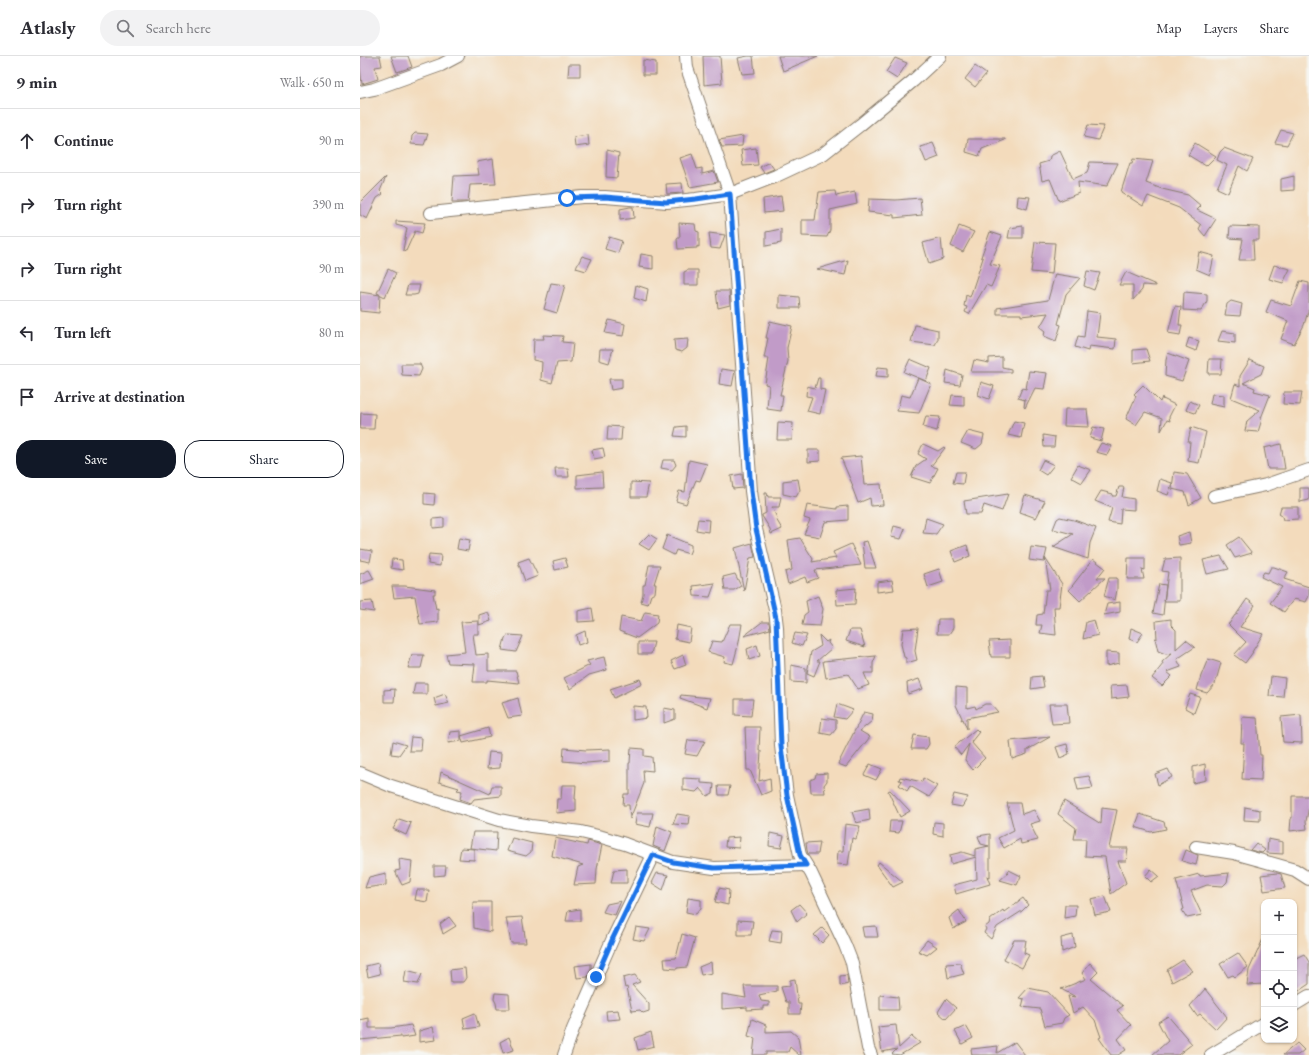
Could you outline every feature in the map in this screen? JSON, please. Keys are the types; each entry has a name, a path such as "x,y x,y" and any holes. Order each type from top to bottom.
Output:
{"street":[{"path":"360,92 374,89 441,65 458,56"},
{"path":"686,56 687,68 730,194 751,491 756,529 775,610 777,627 781,746 787,795 800,855 845,945 852,963 868,1048 871,1055"},
{"path":"431,213 582,197 605,197 666,202 730,194 776,176 823,154 913,81 940,56"},
{"path":"1214,496 1266,485 1309,470"},
{"path":"360,773 391,786 499,820 531,826 581,832 602,837 673,862 714,868 806,865"},
{"path":"1196,847 1234,853 1263,860 1296,870 1309,880"},
{"path":"564,1055 573,1028 613,938 653,855"},
{"path":"1297,1003 1309,996"},
{"path":"1211,1055 1261,1025"}],"building":[{"path":"360,56 380,56 382,66 375,67 378,79 362,84"},
{"path":"391,56 408,56 412,67 397,72"},
{"path":"703,56 720,56 722,83 704,85"},
{"path":"753,56 755,73 742,74 738,58"},
{"path":"778,56 818,56 783,71"},
{"path":"895,58 907,63 897,79 886,72"},
{"path":"643,60 656,62 656,75 643,75"},
{"path":"569,64 580,64 580,76 568,76"},
{"path":"975,66 986,74 975,87 965,79"},
{"path":"1088,125 1104,126 1098,140 1084,137"},
{"path":"1281,130 1293,133 1287,145 1275,143"},
{"path":"415,133 428,134 424,145 411,144 412,136"},
{"path":"588,135 589,145 575,147 574,137"},
{"path":"743,136 742,146 722,147 719,140"},
{"path":"968,139 1005,140 982,149 979,156 966,152"},
{"path":"933,143 939,157 926,162 920,147"},
{"path":"1195,143 1216,156 1206,166 1188,155"},
{"path":"756,148 758,165 743,166 741,150"},
{"path":"1224,148 1253,159 1247,171 1239,166 1228,193 1217,188 1227,165 1217,160 1220,152"},
{"path":"607,150 619,153 617,178 606,177"},
{"path":"1060,151 1073,179 1087,173 1090,162 1118,163 1107,186 1078,182 1079,193 1059,201 1050,179 1042,181 1039,164 1049,161 1050,156"},
{"path":"692,154 697,169 702,168 702,174 714,171 718,182 690,187 680,158"},
{"path":"493,159 496,184 470,185 468,202 452,202 454,176 479,175 477,162"},
{"path":"1133,159 1153,161 1146,183 1162,189 1188,195 1201,206 1197,210 1216,219 1205,236 1199,229 1201,225 1179,208 1148,196 1143,206 1121,192 1130,163 1132,163"},
{"path":"769,162 774,169 764,173 760,167"},
{"path":"1294,176 1294,190 1281,191 1281,179"},
{"path":"386,177 380,191 383,194 377,198 367,219 360,215 360,203"},
{"path":"682,183 683,193 667,194 666,184"},
{"path":"835,191 836,196 855,192 857,204 830,210 830,230 827,237 802,236 802,220 815,220 819,192"},
{"path":"781,196 783,211 764,213 763,199"},
{"path":"1018,196 1030,197 1027,209 1017,206"},
{"path":"920,198 922,215 894,218 894,215 868,212 869,199 896,200"},
{"path":"633,207 634,218 620,220 620,209"},
{"path":"396,221 425,223 422,233 415,231 406,251 403,250 407,228 396,225"},
{"path":"679,223 695,224 696,231 699,232 699,247 678,249 677,239 680,237"},
{"path":"959,226 974,232 963,252 951,246"},
{"path":"1023,226 1023,238 1008,238 1010,228"},
{"path":"1230,226 1259,227 1259,240 1253,240 1254,260 1239,260 1243,239 1229,238"},
{"path":"781,229 781,243 766,246 766,232"},
{"path":"990,232 1002,236 990,264 1000,266 991,287 986,285 969,314 965,312 967,307 964,306 966,295 970,297 983,258 981,257"},
{"path":"709,233 725,235 720,249 711,248"},
{"path":"609,237 622,241 618,253 605,249"},
{"path":"941,238 943,259 929,264 923,243"},
{"path":"1035,242 1055,243 1052,274 1031,272"},
{"path":"1199,252 1214,256 1210,275 1196,269"},
{"path":"641,254 653,256 653,269 639,267"},
{"path":"582,256 592,259 586,271 576,268"},
{"path":"848,260 845,275 817,269"},
{"path":"1274,265 1290,269 1283,283 1269,279"},
{"path":"388,269 396,273 385,297 377,293"},
{"path":"688,270 698,270 698,285 684,285 684,272"},
{"path":"1087,271 1100,273 1094,290 1084,286"},
{"path":"1126,272 1156,286 1143,285 1142,290 1133,300 1133,285 1119,285"},
{"path":"1055,274 1080,278 1066,294 1058,324 1061,325 1056,341 1044,336 1045,331 1040,327 1048,313 1021,316 1021,314 997,314 997,308 1048,300"},
{"path":"1300,281 1309,283 1309,308 1304,325 1294,344 1281,339 1288,321 1266,312 1271,300 1291,306"},
{"path":"551,283 565,285 557,313 544,309"},
{"path":"408,285 420,285 418,294 405,295"},
{"path":"636,285 648,289 646,302 634,298"},
{"path":"716,291 729,291 730,305 718,308"},
{"path":"360,292 380,295 379,313 360,311"},
{"path":"1184,292 1207,294 1207,301 1201,311 1183,310"},
{"path":"779,295 799,297 800,308 779,308"},
{"path":"1231,301 1242,304 1240,316 1225,315 1227,304"},
{"path":"1175,306 1181,307 1179,325 1182,325 1180,335 1168,333"},
{"path":"1087,311 1100,313 1097,337 1116,339 1115,349 1089,346 1088,351 1075,347 1078,336 1084,337"},
{"path":"609,320 625,324 623,336 605,333"},
{"path":"770,321 792,326 787,348 788,361 780,395 783,395 781,411 767,409 769,385 765,384 769,358 764,358 768,338 766,338"},
{"path":"915,325 938,330 938,339 935,345 911,342"},
{"path":"1222,331 1235,333 1235,343 1218,341"},
{"path":"543,335 563,336 562,342 573,343 571,362 557,363 552,383 541,380 542,362 533,360 534,339 544,339"},
{"path":"1189,338 1199,341 1196,351 1186,347"},
{"path":"688,339 687,348 682,352 675,350 674,340"},
{"path":"600,349 613,349 609,363 599,360"},
{"path":"1146,349 1150,361 1133,363 1133,350"},
{"path":"1168,353 1189,361 1182,381 1165,376"},
{"path":"1002,357 1002,367 1011,369 1011,372 971,372 974,360 989,363 989,358"},
{"path":"910,359 931,368 926,381 904,372"},
{"path":"1209,359 1222,359 1221,374 1208,374"},
{"path":"1250,360 1264,366 1261,374 1243,383 1255,388 1254,391 1270,395 1261,418 1258,432 1245,431 1247,421 1260,410 1231,398 1235,384 1240,386 1240,376"},
{"path":"401,364 420,364 422,369 419,376 402,375"},
{"path":"878,367 888,368 888,377 876,376"},
{"path":"721,369 735,371 732,386 719,384"},
{"path":"947,370 962,375 960,385 945,383"},
{"path":"1029,371 1047,373 1044,389 1035,388 1025,408 1025,400 1018,398 1022,388 1026,389"},
{"path":"818,378 820,378 820,389 825,390 820,414 807,411 812,397 806,396 807,386 815,388"},
{"path":"918,378 931,384 919,413 897,411 901,395 910,397"},
{"path":"609,379 622,379 622,388 611,390"},
{"path":"981,382 994,386 989,399 978,395"},
{"path":"1143,385 1160,402 1162,397 1163,400 1175,405 1169,417 1170,421 1167,420 1161,431 1162,418 1145,412 1136,425 1126,419 1136,396 1134,394"},
{"path":"1284,392 1302,392 1300,405 1283,404"},
{"path":"1212,394 1224,395 1224,407 1210,404"},
{"path":"952,395 964,396 964,406 950,405"},
{"path":"1190,401 1199,405 1195,413 1186,410"},
{"path":"1065,409 1087,409 1089,427 1064,426"},
{"path":"361,413 375,414 374,429 360,429"},
{"path":"926,416 940,417 937,431 923,427"},
{"path":"1014,421 1024,423 1021,438 1008,435"},
{"path":"778,422 793,423 792,440 777,440"},
{"path":"608,426 622,427 621,440 607,440"},
{"path":"686,426 686,437 674,436 676,427"},
{"path":"1093,427 1104,429 1101,441 1090,438"},
{"path":"1191,427 1206,432 1199,463 1188,461 1190,442 1188,442"},
{"path":"968,431 984,435 982,444 976,449 961,443"},
{"path":"1043,435 1055,437 1054,447 1044,447"},
{"path":"1101,443 1112,446 1107,455 1096,452"},
{"path":"923,444 938,451 944,447 945,448 931,466 938,468 930,483 911,477 916,466 926,459 918,454"},
{"path":"1281,444 1285,469 1268,469 1264,448"},
{"path":"603,448 605,457 594,459 592,450"},
{"path":"808,450 820,450 820,461 808,462"},
{"path":"861,456 864,485 881,484 883,505 871,506 870,498 858,503 852,487 853,486 841,458"},
{"path":"663,460 674,460 676,465 672,470 661,468"},
{"path":"689,460 707,464 700,481 696,480 686,504 676,501 679,491 685,492"},
{"path":"1043,460 1054,465 1046,475 1038,470"},
{"path":"1078,465 1091,470 1082,483 1071,477"},
{"path":"555,468 568,468 569,477 556,477"},
{"path":"602,472 603,487 577,488 577,475"},
{"path":"956,472 965,472 963,484 953,483"},
{"path":"1174,472 1187,474 1201,498 1189,505 1185,492 1172,489"},
{"path":"742,474 743,488 733,489 731,476"},
{"path":"798,479 800,490 796,497 783,494 783,481"},
{"path":"1160,479 1172,483 1168,495 1157,491"},
{"path":"631,482 649,483 646,497 631,497"},
{"path":"1119,487 1124,487 1122,497 1134,499 1134,510 1121,509 1120,524 1108,522 1112,508 1095,501 1101,491 1113,494 1112,496 1116,496"},
{"path":"1300,488 1309,488 1309,500 1300,502"},
{"path":"424,493 435,494 434,505 424,504"},
{"path":"765,493 767,493 768,497 781,497 779,507 772,507 777,518 776,519 782,529 771,534 770,529 762,516 766,513"},
{"path":"1008,494 1002,511 984,505 981,514 966,514 964,501"},
{"path":"1025,495 1045,501 1036,518 1020,512"},
{"path":"807,505 837,509 837,507 848,506 848,520 825,522 820,537 804,534 810,520 804,518"},
{"path":"1281,507 1298,507 1298,519 1283,520 1282,516 1279,514"},
{"path":"1060,517 1074,520 1096,528 1090,543 1088,559 1053,547 1073,534 1053,529 1057,519"},
{"path":"444,518 444,527 433,528 433,519"},
{"path":"926,518 943,524 936,534 923,533"},
{"path":"698,519 709,520 708,532 696,530"},
{"path":"894,526 905,529 901,539 891,537"},
{"path":"1189,532 1191,543 1179,545 1177,536"},
{"path":"649,534 657,539 649,550 639,544"},
{"path":"667,535 691,545 689,554 676,550 674,555 662,549"},
{"path":"1239,537 1252,553 1235,558 1227,545"},
{"path":"459,538 470,540 468,551 457,549"},
{"path":"800,538 813,559 812,562 836,558 833,552 851,544 861,565 815,570 818,578 807,582 805,577 788,584 785,572 792,570 788,540"},
{"path":"867,541 876,568 865,568 862,542"},
{"path":"752,543 755,557 750,558 744,591 735,548"},
{"path":"967,545 970,556 955,562 951,551"},
{"path":"1031,547 1047,549 1044,562 1029,560"},
{"path":"360,549 372,551 370,562 360,560"},
{"path":"429,554 441,555 440,566 428,564"},
{"path":"1221,556 1229,569 1207,574 1203,560"},
{"path":"529,558 538,576 525,581 518,562"},
{"path":"565,558 568,567 555,570 553,561"},
{"path":"1045,558 1062,584 1059,607 1054,607 1056,635 1040,633 1042,625 1036,625 1037,615 1043,614 1046,590 1050,590"},
{"path":"1128,558 1145,558 1145,570 1142,569 1144,579 1127,579"},
{"path":"1180,558 1180,601 1164,601 1168,572 1162,571 1165,559"},
{"path":"392,559 402,560 403,570 391,568"},
{"path":"1093,559 1105,568 1097,578 1105,578 1080,601 1069,590"},
{"path":"649,565 660,565 654,584 656,584 655,593 651,595 648,604 641,602 643,585 645,585"},
{"path":"1271,567 1288,572 1284,579 1309,587 1309,596 1306,602 1294,599 1284,612 1270,603 1282,587 1261,577 1264,572 1268,573"},
{"path":"939,569 943,582 928,587 924,574"},
{"path":"369,570 374,579 360,584 360,574"},
{"path":"735,574 741,586 734,590 725,590 723,577"},
{"path":"1109,578 1117,578 1115,600 1104,596"},
{"path":"892,580 894,590 877,592 877,582"},
{"path":"715,583 710,597 694,596 693,586"},
{"path":"1159,584 1166,585 1163,615 1153,613"},
{"path":"392,586 405,586 435,590 435,594 433,594 436,609 438,608 438,622 420,624 415,596 394,598"},
{"path":"856,588 855,604 837,605 836,590"},
{"path":"818,596 823,609 820,626 802,625 804,615 808,612 806,601"},
{"path":"1247,599 1255,605 1240,627 1263,634 1245,663 1234,655 1246,642 1228,624"},
{"path":"372,601 374,612 360,610 360,602"},
{"path":"1120,602 1120,612 1104,615 1107,604"},
{"path":"592,608 594,621 578,622 578,611"},
{"path":"488,612 491,621 479,625 479,615"},
{"path":"645,612 658,614 657,623 637,638 619,631 621,617 641,621"},
{"path":"938,619 953,619 953,628 949,634 937,634"},
{"path":"1171,619 1171,625 1176,630 1176,649 1186,640 1195,647 1177,659 1181,667 1167,672 1172,676 1162,686 1152,678 1163,664 1162,662 1172,653 1166,654 1158,651 1155,638 1157,639 1156,621"},
{"path":"1094,620 1098,635 1083,639 1086,622"},
{"path":"478,621 478,634 473,634 476,655 488,654 488,671 516,671 519,683 487,680 487,682 473,682 475,664 448,663 446,654 465,652 461,622"},
{"path":"762,622 769,622 770,629 744,636"},
{"path":"730,624 742,624 733,664 724,662 725,657 708,652 712,641 722,642"},
{"path":"677,625 691,628 689,642 675,639"},
{"path":"918,628 915,651 917,660 906,663 906,658 904,657 901,644 903,629"},
{"path":"1131,628 1143,633 1137,642 1129,639"},
{"path":"850,630 860,630 865,647 846,641"},
{"path":"585,631 587,642 578,645 576,635"},
{"path":"795,633 807,635 802,646 792,643"},
{"path":"509,635 523,636 516,652 502,650 505,638"},
{"path":"819,635 826,642 829,640 828,643 832,648 817,661 820,661 814,676 807,673 811,652 821,646"},
{"path":"1010,640 1010,657 991,657 989,641"},
{"path":"638,642 654,642 651,654 638,654"},
{"path":"757,645 760,656 749,660 747,649"},
{"path":"1106,652 1119,653 1119,663 1106,666"},
{"path":"412,655 424,655 421,668 408,668"},
{"path":"683,655 686,665 675,669 671,661"},
{"path":"876,656 873,663 873,673 864,673 869,685 858,689 848,674 826,678 823,661"},
{"path":"604,657 607,670 589,675 570,689 564,678 590,665 587,661"},
{"path":"1208,659 1221,663 1215,684 1207,693 1197,690"},
{"path":"791,665 806,668 806,683 791,682"},
{"path":"1042,676 1044,687 1031,689 1032,677"},
{"path":"1271,676 1285,678 1283,697 1269,696"},
{"path":"640,679 642,684 614,698 610,689"},
{"path":"919,679 923,689 908,694 907,683"},
{"path":"415,683 427,683 427,694 413,694"},
{"path":"1127,685 1129,697 1111,699 1110,686"},
{"path":"956,687 967,688 967,708 975,706 976,709 985,704 991,704 998,712 967,718 967,729 963,719 961,720 962,718 956,705"},
{"path":"395,689 394,702 384,702 384,690"},
{"path":"445,694 449,703 436,706 434,698"},
{"path":"1190,694 1200,697 1194,713 1185,708"},
{"path":"681,695 710,698 707,708 680,698"},
{"path":"518,698 522,716 508,718 502,703"},
{"path":"735,699 753,699 751,716 735,715"},
{"path":"837,704 853,710 845,719 834,717"},
{"path":"1049,704 1067,704 1069,723 1052,724"},
{"path":"633,706 646,707 647,718 633,720"},
{"path":"664,708 675,710 675,719 664,723"},
{"path":"864,712 873,714 872,721 860,731 870,737 846,767 838,764"},
{"path":"1301,715 1302,743 1283,742 1281,717"},
{"path":"1242,717 1257,718 1260,755 1262,755 1261,780 1242,779 1244,743 1241,743"},
{"path":"822,718 836,720 836,729 831,735 820,733"},
{"path":"745,727 760,727 759,751 761,751 759,781 770,778 771,791 761,795 750,770 747,770"},
{"path":"488,728 490,737 463,743 461,736"},
{"path":"976,729 979,732 971,742 985,758 973,770 965,760 969,744 961,755 954,747"},
{"path":"461,731 461,741 448,743 450,732"},
{"path":"914,735 928,737 929,744 926,749 911,749"},
{"path":"411,737 422,738 421,751 409,751"},
{"path":"1050,737 1027,750 1027,754 1012,759 1010,741"},
{"path":"688,740 705,741 697,756 685,754"},
{"path":"393,741 406,745 399,755 391,754"},
{"path":"1067,744 1069,754 1060,758 1056,747"},
{"path":"564,748 586,750 610,749 610,761 587,763 563,761"},
{"path":"631,748 644,749 644,756 652,757 653,771 643,770 644,783 630,819 629,805 623,805 624,794 629,794 629,763"},
{"path":"489,752 501,753 500,768 487,769"},
{"path":"870,764 882,769 876,780 864,775"},
{"path":"1205,764 1206,780 1193,783 1193,767"},
{"path":"1168,769 1172,777 1158,785 1155,774"},
{"path":"441,772 490,794 492,786 501,786 501,796 474,799 471,803 460,799 462,791 457,790 459,788 439,782"},
{"path":"827,773 827,781 824,785 825,793 811,793 810,780 815,778 816,774"},
{"path":"1089,776 1093,788 1078,790 1075,778"},
{"path":"900,777 922,782 923,778 937,786 929,797 910,786 907,791 899,785 902,781 899,780"},
{"path":"683,778 701,779 701,783 714,784 713,793 707,796 700,788 696,792 683,790"},
{"path":"562,785 576,785 576,811 556,813 557,799 561,799"},
{"path":"718,786 730,786 728,795 719,795"},
{"path":"890,790 910,811 900,817 888,791"},
{"path":"954,794 968,797 962,807 951,805"},
{"path":"1292,796 1309,796 1309,807 1306,821 1307,829 1290,831 1292,818"},
{"path":"1064,801 1101,824 1102,808 1117,810 1109,848 1128,848 1126,861 1118,861 1126,883 1111,894 1105,857 1085,856 1086,839 1074,839 1076,828 1058,814"},
{"path":"1007,803 1020,803 1022,814 1034,810 1040,821 1030,824 1038,840 1021,844 1020,839 1004,848 998,838 1014,830"},
{"path":"1245,807 1260,810 1260,821 1244,820"},
{"path":"869,809 870,820 856,823 852,812"},
{"path":"637,813 653,813 650,827 635,824"},
{"path":"677,814 690,816 689,825 673,824"},
{"path":"1140,814 1164,822 1166,829 1151,832 1135,827"},
{"path":"399,819 411,823 406,835 393,829"},
{"path":"890,821 902,821 899,833 889,832"},
{"path":"934,822 943,823 943,836 933,834"},
{"path":"845,824 860,826 856,839 852,838 848,865 837,864 838,851 843,851"},
{"path":"657,826 672,832 665,851 653,846"},
{"path":"473,832 497,832 496,851 470,848"},
{"path":"770,833 784,836 781,848 769,846"},
{"path":"990,834 990,877 987,876 990,884 956,894 954,885 977,879 976,857 951,864 950,855 962,852 975,856 975,849 989,846 981,844 978,836"},
{"path":"740,837 739,848 725,847 726,838"},
{"path":"512,838 532,843 531,852 526,856 507,851"},
{"path":"555,838 587,845 588,841 602,845 597,869 596,884 574,885 578,867 583,865 552,856"},
{"path":"1268,839 1283,842 1283,854 1267,853"},
{"path":"820,842 818,854 808,854 806,843"},
{"path":"1256,843 1265,850 1262,853 1250,850"},
{"path":"461,848 474,849 474,860 459,859"},
{"path":"1186,850 1198,855 1196,865 1182,861"},
{"path":"399,859 412,861 410,882 402,885 395,871 400,870"},
{"path":"879,862 903,882 893,887 877,865"},
{"path":"434,866 446,866 445,875 434,876"},
{"path":"627,869 627,883 611,883 614,870"},
{"path":"1151,869 1159,876 1151,882 1145,876"},
{"path":"1009,870 1021,876 1017,885 1000,880"},
{"path":"386,873 386,885 365,888 369,877"},
{"path":"657,873 668,875 663,890 652,883"},
{"path":"1229,873 1227,882 1223,886 1207,885 1191,891 1202,915 1187,918 1182,910 1184,909 1176,880 1199,874 1200,876"},
{"path":"1281,874 1285,888 1264,891 1261,875"},
{"path":"719,888 729,890 728,905 715,902"},
{"path":"417,890 429,890 427,902 415,900"},
{"path":"1105,896 1111,912 1095,915 1091,899"},
{"path":"688,898 701,900 701,908 696,914 686,912"},
{"path":"1023,898 1028,905 1022,911 997,927 991,939 984,933 986,929 985,927 989,924 990,920"},
{"path":"621,901 615,915 603,912 607,904"},
{"path":"473,902 491,902 491,932 474,928"},
{"path":"799,904 807,913 797,922 791,910"},
{"path":"1065,905 1076,905 1075,916 1064,918"},
{"path":"580,909 580,921 566,921 568,911"},
{"path":"959,910 966,922 953,929 949,918"},
{"path":"449,917 456,926 443,934 440,924"},
{"path":"522,917 526,943 511,943 506,918"},
{"path":"738,920 753,921 751,935 738,935"},
{"path":"876,926 878,937 864,937 862,927"},
{"path":"636,927 650,929 644,941 633,939"},
{"path":"822,928 829,935 822,943 814,935"},
{"path":"772,930 782,931 781,943 769,941"},
{"path":"682,934 695,938 687,967 677,969 665,968 664,959 676,958"},
{"path":"1073,935 1075,947 1062,952 1061,938"},
{"path":"927,940 937,947 927,955 918,951"},
{"path":"1014,940 1026,940 1024,953 1029,955 1022,968 1004,959"},
{"path":"1261,944 1261,984 1247,985 1249,970"},
{"path":"1238,953 1248,967 1235,977 1233,975 1228,977 1220,964"},
{"path":"1304,954 1309,962 1309,984 1297,992 1297,971 1297,958"},
{"path":"1183,960 1192,971 1172,982 1167,970"},
{"path":"711,962 712,973 701,975 699,967"},
{"path":"378,963 380,974 368,977 366,966"},
{"path":"960,963 964,974 948,978 946,964"},
{"path":"1090,963 1098,972 1091,979 1123,1006 1117,1010 1131,1025 1118,1039 1126,1050 1118,1055 1111,1055 1099,1038 1101,1037 1095,1020 1083,1007 1073,1013 1068,996 1076,997 1061,989 1086,979 1082,973"},
{"path":"591,964 588,977 577,978 575,966"},
{"path":"465,968 466,978 463,982 451,982 450,970"},
{"path":"406,970 422,974 418,984 404,982"},
{"path":"635,975 640,982 632,985 649,1004 649,1011 643,1013 640,1010 632,1011 627,987 625,988 623,978"},
{"path":"847,975 848,984 840,986 840,976"},
{"path":"795,979 798,1004 801,1004 800,1014 789,1014 789,1002 786,1002 781,987 790,986 790,980"},
{"path":"744,986 777,986 777,991 759,995 761,1001 769,1002 769,1006 763,1006 763,1009 747,1010 747,1007 722,1009 722,994 746,998"},
{"path":"1028,988 1048,992 1069,1015 1064,1018 1062,1023 1045,1026 1040,1009 1022,1007 1024,999 1019,998"},
{"path":"1205,989 1227,1017 1216,1029 1200,1014 1197,1016 1190,1006"},
{"path":"495,993 509,994 510,1009 497,1009 494,999"},
{"path":"880,995 898,997 899,1010 880,1010"},
{"path":"946,999 956,1008 946,1019 938,1012"},
{"path":"618,1010 620,1019 607,1020 606,1011"},
{"path":"475,1013 479,1027 465,1029 463,1018"},
{"path":"1168,1016 1192,1044 1178,1055 1152,1055 1168,1041 1158,1022"},
{"path":"369,1018 369,1028 391,1028 411,1025 415,1036 360,1040 360,1020"},
{"path":"752,1019 766,1025 766,1032 791,1031 798,1037 801,1055 790,1047 788,1052 766,1052 766,1055 753,1055 755,1038 748,1036"},
{"path":"896,1025 899,1048 912,1036 920,1043 900,1055 892,1054 897,1049 882,1052 878,1027"},
{"path":"966,1026 973,1038 962,1044 955,1031"},
{"path":"433,1027 436,1040 419,1042 419,1031"},
{"path":"651,1032 654,1046 638,1050 635,1038"},
{"path":"509,1037 514,1050 503,1053 500,1042"},
{"path":"1015,1042 1025,1055 972,1055 971,1049 998,1046 997,1053"},
{"path":"1297,1043 1304,1050 1298,1055 1283,1055"}],"route":[{"path":"567,198 605,197 666,202 730,194 751,491 756,529 776,618 781,746 787,795 800,855 806,865 714,868 673,862 653,855 596,977"}]}
